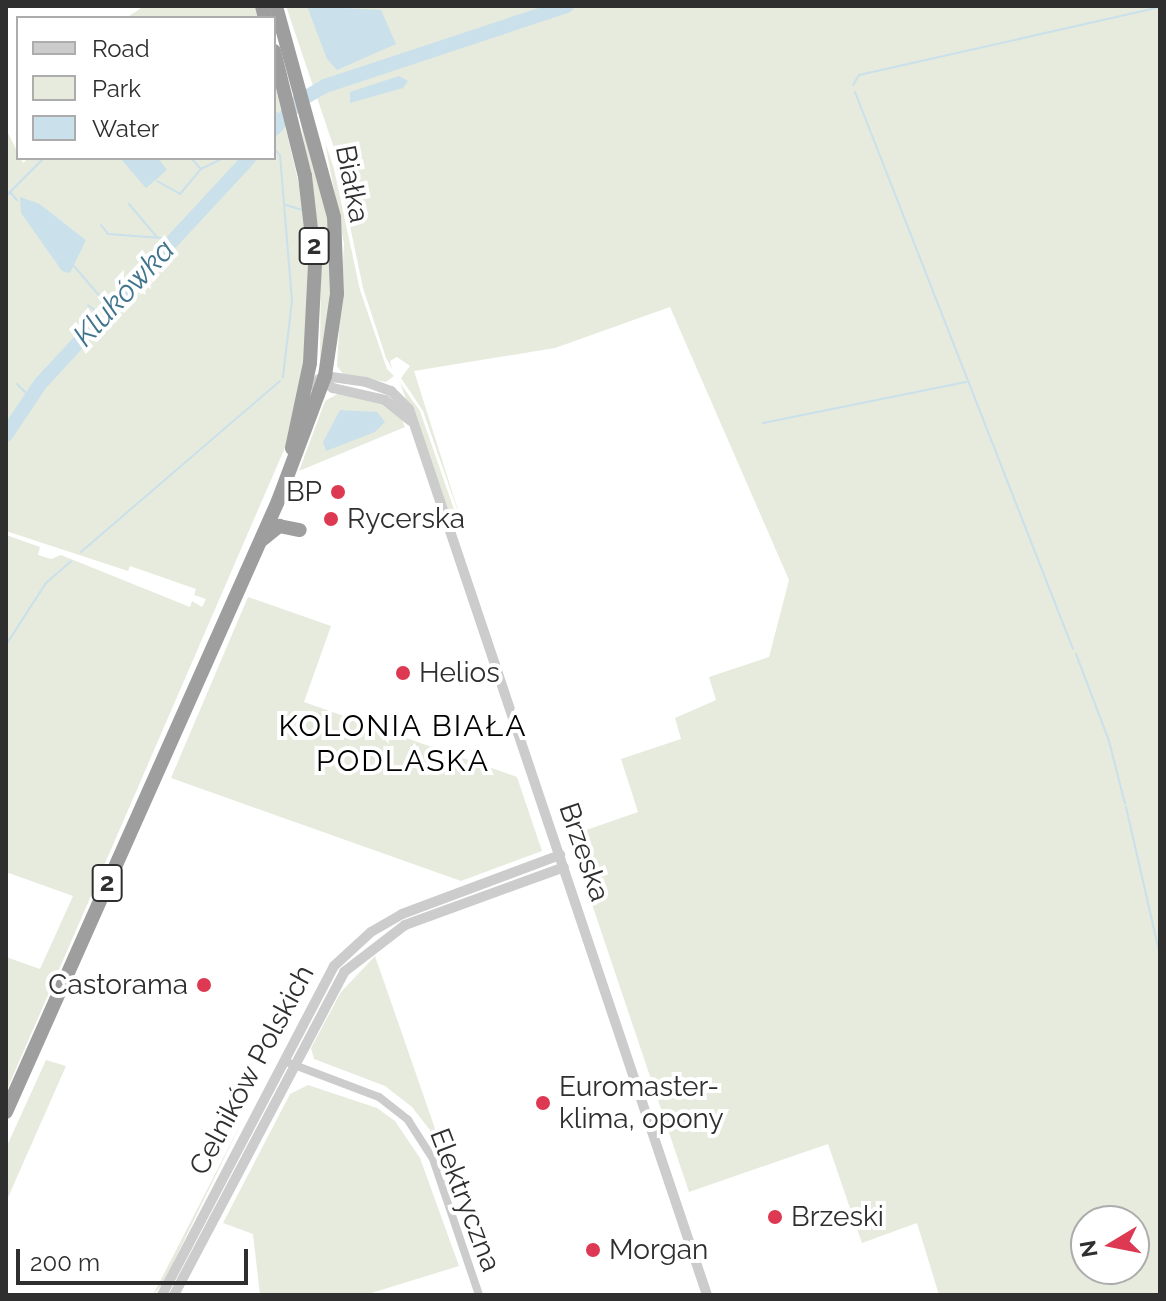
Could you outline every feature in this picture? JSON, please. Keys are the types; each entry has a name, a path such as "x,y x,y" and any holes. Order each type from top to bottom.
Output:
{"highway":[{"name":"Białka","path":"276,6 328,183 338,257 337,305 322,380"},
{"name":"Białka","path":"276,58 295,129 314,248 310,363"},
{"name":"2","path":"264,527 306,388 310,363"},
{"name":"2","path":"6,1112 264,527 322,380"},
{"path":"253,552 273,528 300,530"}],"street":[{"path":"306,388 322,380 310,363"},
{"name":"Brzeska","path":"322,380 385,400 415,424 707,1295"},
{"name":"Celników Polskich","path":"162,1295 281,1059 334,966 386,929 560,855"},
{"name":"Celników Polskich","path":"174,1295 292,1064 344,972 386,929 564,867"},
{"name":"Elektryczna","path":"281,1059 379,1097 408,1120 433,1159 479,1295"}],"green space":[{"path":"144,6 255,6 258,16 129,16"},
{"path":"286,6 1160,6 1160,1295 939,1295 917,1223 862,1243 828,1144 689,1192 569,836 638,812 621,759 681,739 675,718 716,700 709,677 769,657 789,580 670,307 555,348 414,371 462,523 423,411 401,378 410,366 397,357 390,361 392,369 363,288 333,145"},
{"path":"276,88 308,222 309,341 287,443 6,1092 6,957 40,969 73,896 6,872 6,535 40,547 38,555 51,559 61,555 190,607 192,601 202,607 206,599 194,595 196,589 130,566 128,571 6,531 6,129 16,149 16,160 23,163 26,160 276,160","holes":["40,204 86,240 58,265 25,217"]},
{"path":"307,118 322,174 335,278 320,368 321,246 300,119"},
{"path":"325,142 334,169 360,290 387,369 394,376 386,382 343,374 337,366 344,244"},
{"path":"400,383 420,411 459,524 452,521"},
{"path":"339,393 376,400 399,412 405,427 299,471 325,401"},
{"path":"248,597 331,626 304,702 517,777 542,851 461,881 171,778"},
{"path":"375,956 440,1143 412,1107 385,1086 314,1059 311,1048 341,992"},
{"path":"46,1060 66,1066 6,1202 6,1148"},
{"path":"308,1085 377,1108 395,1121 420,1158 459,1266 365,1295 260,1295 253,1234 223,1223 290,1094"},
{"path":"244,1117 163,1284 153,1295 210,1184"}],"water":[{"path":"307,6 381,10 396,44 337,70 327,59"},
{"path":"399,76 408,81 403,88 350,103 350,92"},
{"path":"122,160 160,160 167,170 146,188"},
{"path":"20,197 40,204 86,240 70,273 62,271 21,213"},
{"path":"340,410 377,412 385,422 375,432 326,451 323,442"}],"waterway":[{"name":"Klukówka","path":"276,127 299,101 325,86 567,6"},
{"path":"853,85 859,75 1160,7"},
{"path":"855,92 1073,649"},
{"path":"276,113 284,117"},
{"path":"276,151 280,155 292,301 283,377"},
{"path":"6,196 42,160"},
{"path":"193,160 201,169"},
{"path":"157,181 180,194 201,169 220,160"},
{"name":"Klukówka","path":"6,435 41,383 247,160"},
{"path":"10,192 17,200"},
{"path":"129,204 156,236"},
{"path":"286,205 302,210"},
{"path":"101,225 108,234 175,239"},
{"path":"73,265 103,300 118,300"},
{"path":"88,305 102,316"},
{"path":"81,552 280,381"},
{"path":"763,423 966,382"},
{"path":"17,384 30,397"},
{"path":"6,645 46,583 71,561"},
{"path":"1076,654 1109,741 1125,804"},
{"path":"1126,807 1160,955"}],"place":[{"name":"BP","path":"338,492"},
{"name":"Rycerska","path":"331,519"},
{"name":"Helios","path":"403,673"},
{"name":"Castorama","path":"204,985"},
{"name":"Euromaster- klima, opony","path":"543,1103"},
{"name":"Brzeski","path":"775,1217"},
{"name":"Morgan","path":"593,1250"}],"district":[{"name":"KOLONIA BIAŁA PODLASKA","path":"403,743"}]}
